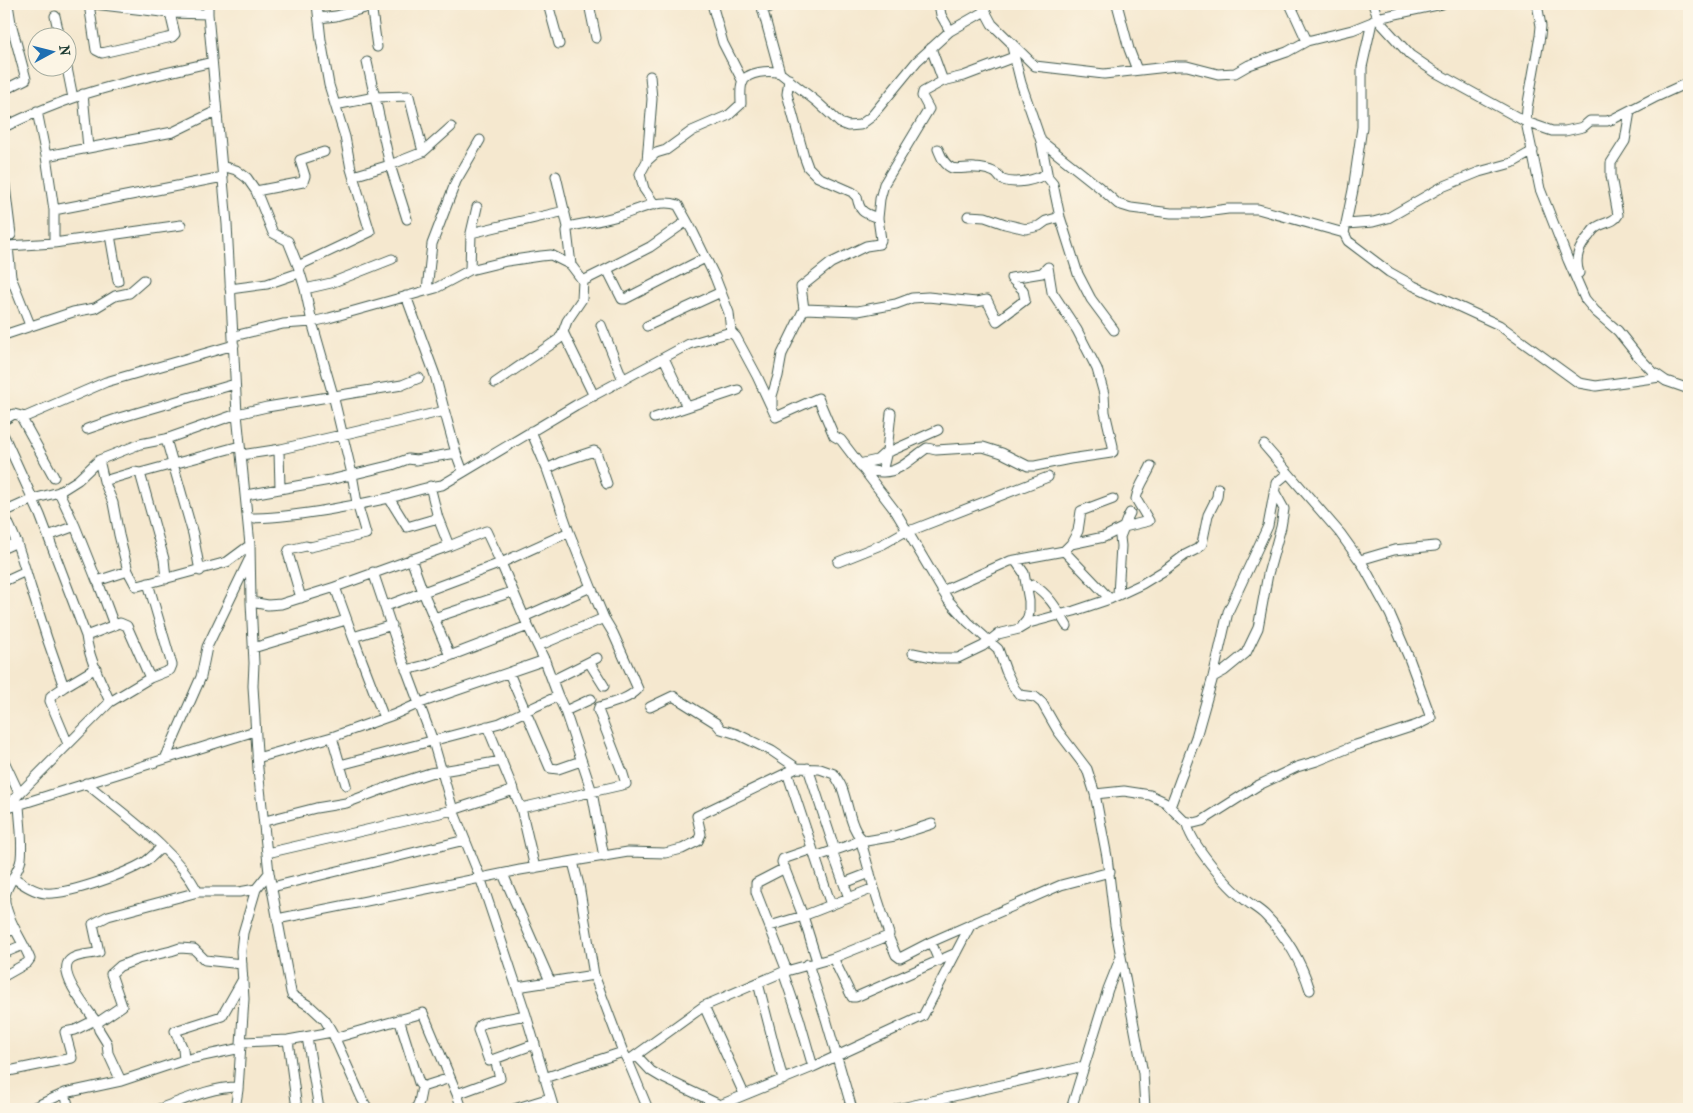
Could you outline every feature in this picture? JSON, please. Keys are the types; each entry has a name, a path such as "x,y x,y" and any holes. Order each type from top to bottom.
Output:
{"street":[{"path":"4,90 26,80 8,4"},
{"path":"89,4 96,50 102,53 172,36 175,34 170,13"},
{"path":"94,4 170,13 208,14"},
{"path":"208,4 230,264 237,414 250,545 250,602 257,758 269,873 290,992 297,999 312,1007 325,1020 368,1109"},
{"path":"230,289 266,284 298,270 370,232 329,85 317,4"},
{"path":"320,18 336,16 374,4 377,47"},
{"path":"548,4 559,44"},
{"path":"589,4 596,38"},
{"path":"655,205 644,189 640,174 647,161 656,153 666,150 692,131 729,115 741,104 742,82 723,43 712,4"},
{"path":"780,74 762,6 782,4"},
{"path":"939,4 941,15 950,31"},
{"path":"1117,4 1129,49 1137,70"},
{"path":"1290,4 1307,41"},
{"path":"1373,4 1375,20 1362,67 1362,127 1353,190 1345,228 1348,241 1389,272 1414,286 1499,325 1579,384 1596,386 1660,377"},
{"path":"742,82 747,77 761,72 773,71 789,79 840,123 848,126 860,124 871,116 917,61 950,31 983,8 992,24 1035,66 1104,74 1187,66 1229,75 1235,74 1249,65 1287,52 1307,41 1352,30 1375,20 1442,4"},
{"path":"1537,4 1541,26 1526,122 1540,189 1552,222 1585,299 1618,331 1653,372 1666,381 1689,389"},
{"path":"55,16 58,28"},
{"path":"1375,20 1410,55 1435,72 1526,122 1552,131 1565,131 1583,127 1590,122 1607,121 1689,82"},
{"path":"1011,43 1021,83 1041,141 1050,182 1053,184 1060,216 1078,274 1090,299 1114,330"},
{"path":"931,48 943,81"},
{"path":"773,412 772,396 782,354 804,309 802,287 831,263 866,246 879,244 881,240 878,218 884,184 929,109 922,96 923,92 943,81 964,76 1014,57"},
{"path":"4,127 37,111 83,94 212,62"},
{"path":"367,62 390,165 406,219"},
{"path":"647,161 652,99 650,76"},
{"path":"68,78 73,98"},
{"path":"789,79 787,94 808,167 818,177 852,192 857,197 858,206 861,210 878,218"},
{"path":"83,94 88,148"},
{"path":"335,105 374,97 408,96 423,152"},
{"path":"37,111 54,210 54,243"},
{"path":"46,156 173,132 216,111"},
{"path":"1579,273 1576,262 1578,252 1584,241 1594,228 1613,220 1618,215 1611,176 1611,163 1625,141 1630,111"},
{"path":"353,176 390,165 423,152 451,126"},
{"path":"427,290 432,244 456,181 480,140"},
{"path":"1041,141 1118,204 1131,208 1171,213 1258,209 1345,228 1388,218 1442,186 1479,172 1512,163 1533,152"},
{"path":"938,150 944,162 953,168 975,168 994,172 1001,179 1008,182 1038,179 1048,173"},
{"path":"256,191 303,182 305,176 300,160 324,152"},
{"path":"222,166 236,170 247,178 256,191 273,232 288,241 305,288 312,322 343,435 357,503 366,534 289,550 288,553 301,598"},
{"path":"495,383 551,345 563,332 567,321 582,299 583,281 571,265 568,227 556,176"},
{"path":"54,210 223,177"},
{"path":"4,178 11,234"},
{"path":"568,227 655,205 672,203 678,205 706,258 730,313 732,332 757,376 776,417 818,398 834,436 841,440 896,512 948,600 968,622 998,649 1014,688 1020,695 1035,697 1042,703 1058,731 1088,769 1095,794 1110,872 1115,925 1141,1063 1145,1109"},
{"path":"470,270 471,234 477,208"},
{"path":"471,234 565,211"},
{"path":"968,216 985,217 1026,229 1039,226 1046,221 1060,216"},
{"path":"583,281 650,247 687,221"},
{"path":"30,325 8,278 6,247 110,236 181,225"},
{"path":"110,236 118,281"},
{"path":"4,420 14,414 25,417 106,382 283,324 312,322 436,288 470,270 507,261 547,255 571,265"},
{"path":"305,288 331,283 392,258"},
{"path":"607,269 622,299 625,299 706,258"},
{"path":"804,309 858,311 896,304 912,298 928,297 976,302 987,300 997,321 1025,300 1023,290 1011,278 1042,273 1048,267 1052,292 1077,330 1096,369 1104,394 1105,412 1113,446 1111,453 1028,466 1002,453 983,447 936,450 927,448 907,463 892,471 882,472 860,466"},
{"path":"4,335 73,312 95,308 115,296 129,293 144,280"},
{"path":"647,326 721,292"},
{"path":"406,296 436,375 456,453 463,472"},
{"path":"601,325 623,380"},
{"path":"563,332 594,396"},
{"path":"248,518 285,516 389,498 430,486 442,485 531,431 689,344 732,332"},
{"path":"664,358 687,407"},
{"path":"64,687 17,542 4,514 33,499 59,492 78,480 99,460 140,444 166,439 237,414 333,395 402,385 419,378"},
{"path":"87,429 236,384"},
{"path":"654,418 738,390"},
{"path":"104,481 134,472 140,474 173,463 241,451 281,449 440,412 445,413"},
{"path":"882,472 887,451 891,412"},
{"path":"22,417 54,477"},
{"path":"860,466 877,460 887,451 892,451 938,430"},
{"path":"521,808 626,784 598,710 638,690 590,587 547,469 531,431"},
{"path":"4,436 48,536 110,702"},
{"path":"166,439 194,534 200,570"},
{"path":"1187,823 1202,821 1257,786 1297,767 1417,725 1431,718 1409,658 1390,614 1360,560 1340,533 1264,445"},
{"path":"280,488 279,451 281,449"},
{"path":"547,469 561,462 594,451 607,484"},
{"path":"246,495 330,480 392,465 408,459 416,460 456,453"},
{"path":"99,460 104,481 114,503 117,528 128,571 136,586 227,562 250,545"},
{"path":"942,590 1016,560 1104,538 1124,527 1149,521 1136,499 1137,490 1142,485 1151,466"},
{"path":"1170,807 1196,737 1228,612 1268,526 1276,483 1288,473"},
{"path":"140,474 164,559 166,579"},
{"path":"838,562 883,544 906,530 915,529 1048,477"},
{"path":"430,486 438,518 449,546"},
{"path":"913,653 937,658 958,658 983,646 998,634 1110,599 1153,578 1202,544 1208,515 1217,497 1218,488"},
{"path":"1212,677 1224,671 1246,653 1258,628 1268,574 1284,509 1274,491"},
{"path":"59,492 97,579 114,625"},
{"path":"389,498 407,527 438,518"},
{"path":"1068,548 1078,531 1081,510 1113,499"},
{"path":"1118,594 1120,537 1130,513"},
{"path":"48,536 75,526"},
{"path":"250,602 274,606 301,598 449,546 486,531 501,562 512,592 545,660 565,711 592,792 604,857"},
{"path":"386,606 501,562 569,532"},
{"path":"4,548 17,542"},
{"path":"1360,560 1394,550 1435,546"},
{"path":"1068,548 1110,599"},
{"path":"164,759 201,677 207,647 250,558"},
{"path":"412,559 423,592 450,656"},
{"path":"1016,560 1024,573 1029,613 1022,627"},
{"path":"4,581 26,571"},
{"path":"97,579 97,581 128,571"},
{"path":"373,572 406,670 433,741 453,810 480,877 526,1015 552,1103"},
{"path":"4,809 110,702 150,678 170,670 172,665 148,583"},
{"path":"1026,585 1030,587 1033,585 1039,588 1052,602 1067,626"},
{"path":"335,587 384,718"},
{"path":"524,617 590,587"},
{"path":"434,618 512,592"},
{"path":"538,646 604,618"},
{"path":"253,648 346,620"},
{"path":"86,636 120,623 127,626 150,678"},
{"path":"353,637 392,625"},
{"path":"406,670 450,656 528,626"},
{"path":"257,758 332,737 420,703 545,660"},
{"path":"553,680 593,660 604,686"},
{"path":"68,744 50,701 51,696 96,668"},
{"path":"509,673 524,712 550,768 558,769 581,761"},
{"path":"340,765 500,723 558,696"},
{"path":"650,707 673,696 716,723 721,729 737,734 772,751 797,768"},
{"path":"565,711 592,699"},
{"path":"487,726 521,808 535,868"},
{"path":"4,809 256,730"},
{"path":"332,737 346,785"},
{"path":"4,761 19,793"},
{"path":"265,821 316,808 346,803 402,782 441,771 502,761"},
{"path":"277,918 480,877 628,852 665,853 682,849 698,842 701,834 696,816 797,768 820,769 834,774 842,789 856,832 860,838 889,934 888,936 896,955 900,958 931,942 1061,885 1110,872"},
{"path":"808,768 849,898"},
{"path":"787,772 831,905"},
{"path":"86,783 162,847 189,876 198,892"},
{"path":"267,853 453,810 514,790"},
{"path":"1095,794 1124,791 1138,792 1165,802 1187,823 1193,839 1234,890 1265,915 1285,938 1301,963 1310,990"},
{"path":"4,976 29,961 29,956 15,929 5,901 8,888 21,861 19,805"},
{"path":"860,838 866,841 895,836 932,824"},
{"path":"852,1109 826,1018 803,916 783,859 833,851 853,844 860,838"},
{"path":"272,887 465,840"},
{"path":"14,878 28,887 45,893 72,889 102,881 145,862 162,847"},
{"path":"573,862 579,885 594,976 622,1052 651,1071 721,1107 744,1094 813,1067 923,1016 971,924"},
{"path":"785,868 756,883 756,892 785,971 813,1067"},
{"path":"235,1109 244,999 241,951 243,933 256,890 269,873"},
{"path":"844,883 870,873"},
{"path":"503,874 550,981"},
{"path":"770,926 803,916 874,888"},
{"path":"4,1072 72,1058 65,1032 75,1030 95,1020 72,987 66,973 66,966 72,959 98,952 93,924 108,916 198,892 256,890"},
{"path":"4,933 15,929"},
{"path":"632,1058 704,1006 785,971 833,958 888,936"},
{"path":"931,942 939,961"},
{"path":"4,953 23,945"},
{"path":"121,1081 108,1053 107,1043 97,1023 122,1006 111,974 120,966 138,959 180,948 194,949 205,960 242,964"},
{"path":"833,958 852,997 856,997 956,953"},
{"path":"1071,1109 1108,989 1120,958"},
{"path":"517,987 594,976"},
{"path":"184,1060 183,1049 176,1031 222,1016 243,979"},
{"path":"758,982 783,1080"},
{"path":"704,1006 744,1094"},
{"path":"30,1109 65,1093 121,1081 184,1060 241,1045 333,1035 423,1013 462,1109"},
{"path":"526,1015 480,1025 478,1030 489,1062 535,1044"},
{"path":"399,1019 418,1084 422,1087"},
{"path":"306,1037 319,1109"},
{"path":"288,1040 297,1109"},
{"path":"544,1078 622,1052"},
{"path":"632,1058 648,1109"},
{"path":"457,1094 498,1080 500,1078 495,1059"},
{"path":"897,1109 1084,1066"},
{"path":"422,1087 450,1078"},
{"path":"159,1109 225,1088 238,1087"},
{"path":"416,1109 422,1087"},
{"path":"65,1093 69,1109"},
{"path":"186,1100 189,1109"},
{"path":"514,1109 552,1103"},
{"path":"546,1109 552,1103"}]}
